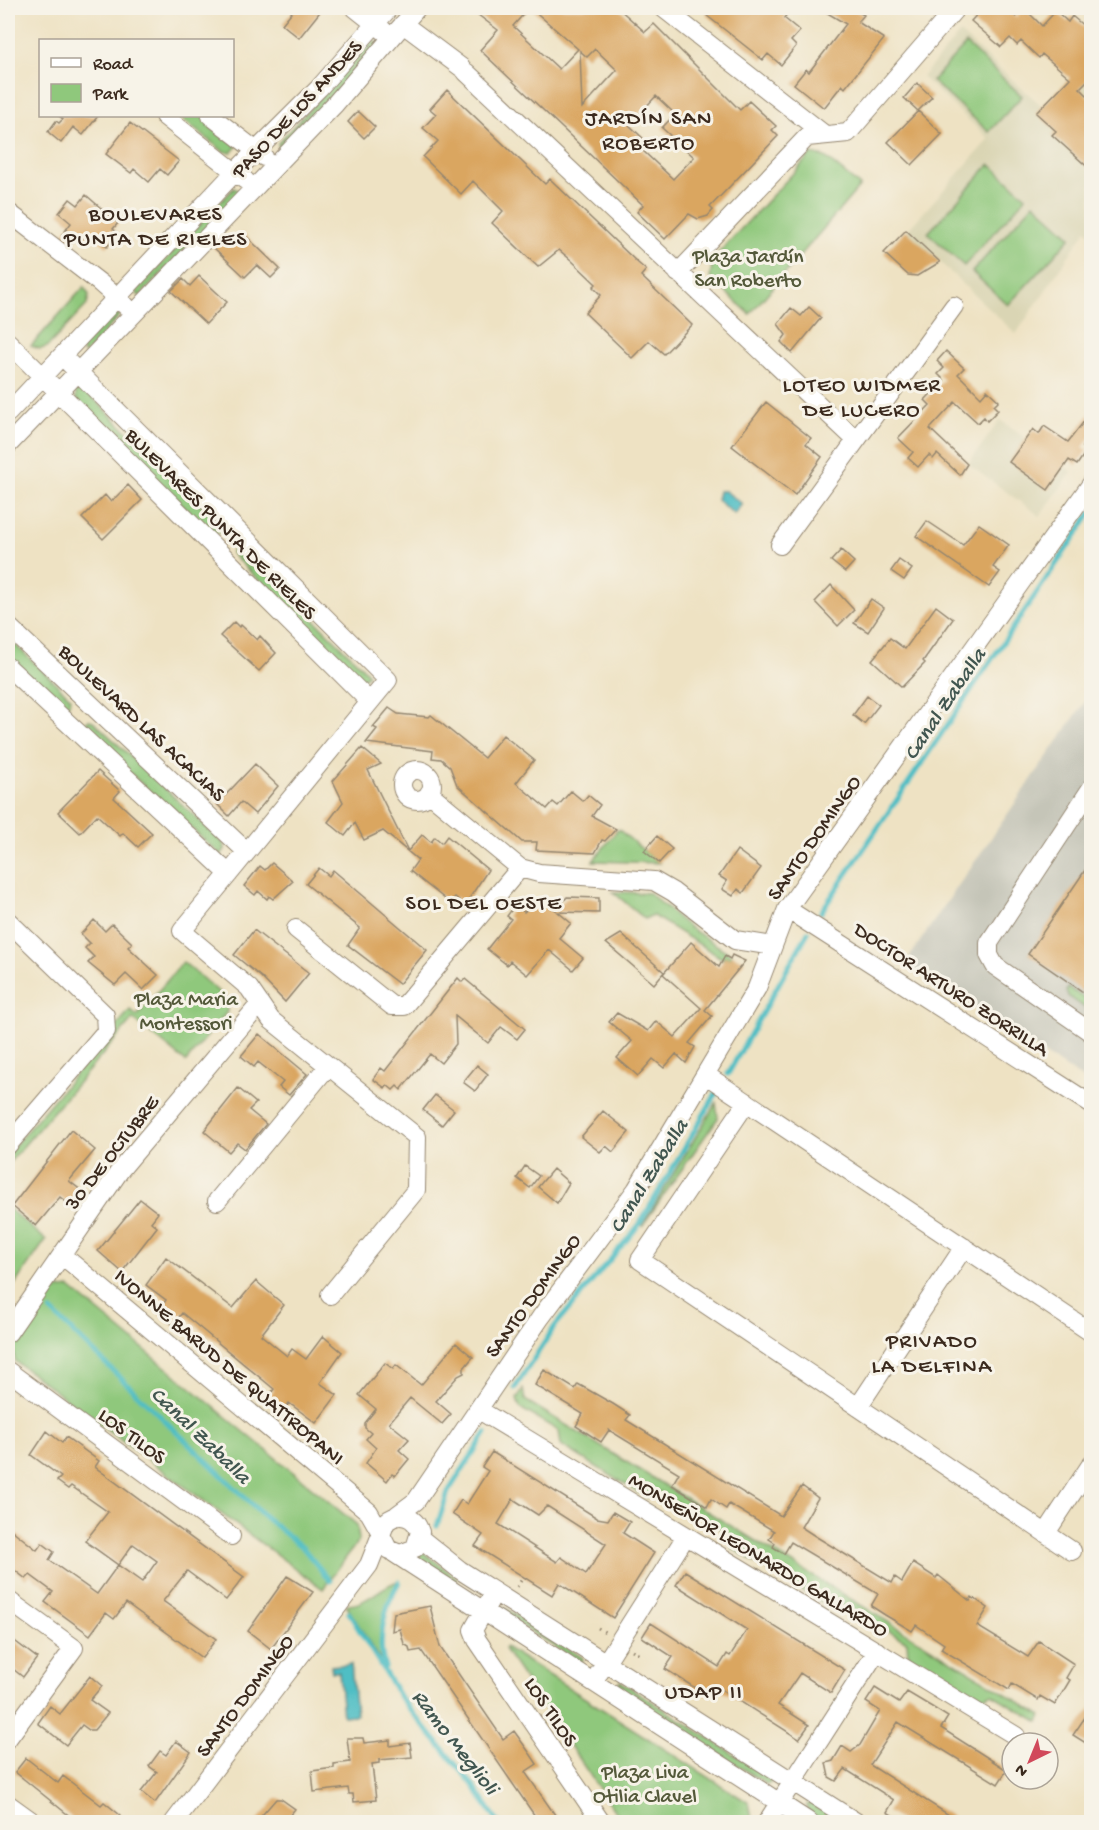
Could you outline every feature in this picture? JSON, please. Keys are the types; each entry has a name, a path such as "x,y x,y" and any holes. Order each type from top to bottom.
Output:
{"street":[{"path":"355,8 375,24 405,18 464,70 856,440"},
{"name":"PASO DE LOS ANDES","path":"8,413 235,172 319,88 389,8"},
{"path":"663,8 825,135"},
{"path":"678,273 807,137 848,133 956,8"},
{"name":"PASO DE LOS ANDES","path":"8,445 335,104 405,18"},
{"path":"165,117 254,187"},
{"path":"212,117 275,166"},
{"path":"8,212 133,313"},
{"path":"780,545 954,306"},
{"name":"BULEVARES PUNTA DE RIELES","path":"8,342 370,702 388,680 62,356"},
{"name":"SANTO DOMINGO","path":"174,1822 369,1565 387,1525 416,1501 541,1317 636,1190 757,988 788,909 1092,483"},
{"path":"220,552 238,531"},
{"name":"BOULEVARD LAS ACACIAS","path":"8,626 247,852"},
{"path":"8,667 229,874"},
{"path":"67,723 87,701"},
{"path":"330,1295 416,1190 417,1137 271,1020 249,988 182,932 370,702"},
{"path":"1092,786 988,943 989,955 995,966 1092,1033"},
{"path":"429,793 519,868 539,873 654,881 673,892 735,940 773,946"},
{"path":"296,929 392,1006 404,1006 519,868"},
{"name":"DOCTOR ARTURO ZORRILLA","path":"788,909 1092,1105"},
{"path":"8,921 105,1015 107,1025 106,1031 8,1145"},
{"name":"30 DE OCTUBRE","path":"8,1333 121,1169 259,1005"},
{"path":"217,1201 327,1066"},
{"path":"706,1075 1092,1333"},
{"path":"747,1102 640,1260 1072,1551"},
{"path":"858,1407 964,1247"},
{"name":"IVONNE BARUD DE QUATTROPANI","path":"62,1255 387,1525"},
{"name":"LOS TILOS","path":"8,1371 231,1536"},
{"name":"MONSEÑOR LEONARDO GALLARDO","path":"479,1410 1008,1731"},
{"path":"1046,1533 1092,1463"},
{"path":"394,1552 411,1551 419,1532 416,1501"},
{"path":"809,1822 384,1545 387,1525 409,1517 419,1532 453,1565 856,1822"},
{"path":"594,1683 686,1536"},
{"name":"SANTO DOMINGO","path":"369,1565 394,1552"},
{"name":"LOS TILOS","path":"495,1592 473,1630 477,1640 601,1822"},
{"path":"8,1600 74,1648 8,1738"},
{"path":"767,1822 877,1651"},
{"path":"8,1804 33,1822"}],"shaded area":[{"path":"960,33 1042,106 1091,57 1091,234 1086,230 1016,334 907,231 989,139 922,77"},
{"path":"1000,420 1072,472 1040,516 968,464"},
{"path":"1091,693 1091,1084 905,963"}],"green space":[{"path":"374,40 378,45 282,149 279,148 278,143"},
{"path":"966,44 1022,96 989,132 932,81"},
{"path":"179,117 203,117 234,140 237,146 231,153 223,151"},
{"name":"Plaza Jardín San Roberto","path":"811,154 825,157 860,186 750,314 710,278 713,259"},
{"path":"990,164 1026,197 964,266 928,233"},
{"path":"234,188 240,192 140,296 137,294 137,290"},
{"path":"1034,203 1071,237 1008,305 972,272"},
{"path":"84,287 89,295 87,305 47,347 40,349 31,346"},
{"path":"115,313 120,315 86,353 83,353 81,348"},
{"path":"82,387 222,526 220,532 211,534 76,399 76,391"},
{"path":"239,545 366,671 368,674 361,682 231,553 233,547"},
{"path":"8,638 71,698 68,706 61,708 8,657"},
{"path":"89,720 93,721 224,844 225,849 221,855 83,731 83,725"},
{"path":"618,829 659,863 593,861"},
{"path":"613,892 649,893 690,928 732,955 730,959 725,956 723,959 652,915 645,919"},
{"name":"Plaza Maria Montessori","path":"183,962 226,998 227,1012 186,1062 133,1019 8,1164 8,1153 130,1010 137,1016"},
{"path":"1068,988 1091,1002 1091,1012 1068,996 1066,991"},
{"path":"716,1103 718,1118 642,1226"},
{"path":"8,1208 46,1240 8,1294"},
{"path":"70,1288 357,1525 359,1540 323,1589 15,1361 13,1347 55,1290"},
{"path":"523,1389 525,1400 1042,1716 1039,1722 992,1694 979,1698 908,1655 907,1642 847,1606 836,1611 733,1549 732,1536 659,1492 647,1498 561,1445 559,1431 520,1408 517,1399"},
{"path":"423,1552 458,1579 452,1581 421,1559 419,1555"},
{"path":"398,1581 384,1614 380,1659 346,1605 367,1599"},
{"path":"503,1607 583,1658 582,1661 580,1663 500,1612"},
{"name":"Plaza Liva Otilia Clavel","path":"505,1647 749,1803 752,1817 748,1822 622,1822 504,1649"},
{"path":"620,1681 771,1778 770,1783 766,1784 617,1687"},
{"path":"812,1803 842,1822 825,1822 807,1811 807,1804"}],"water":[{"path":"719,491 725,491 742,504 734,514 717,500"},
{"path":"351,1664 356,1715 343,1716 339,1672 332,1672 331,1666"}],"building":[{"path":"295,8 323,8 299,38 282,24"},
{"path":"469,8 529,8 513,26 559,69 578,49 531,8 618,8 645,32 654,24 740,110 749,101 776,126 772,130 778,136 710,207 713,210 708,216 698,219 689,214 665,239 637,212 643,205 480,50 498,30","holes":["595,49 617,70 582,108 580,51 587,57","656,96 675,114 662,128 694,157 673,179 641,149 648,143 629,125"]},
{"path":"712,8 792,8 784,18 800,31 791,41 796,46 781,65 768,54 763,60 706,15"},
{"path":"819,8 851,8 864,15 858,22 884,39 845,88 842,85 824,108 794,84 806,69 809,72 846,24"},
{"path":"983,8 1004,8 1016,17 1024,8 1042,26 1056,11 1068,22 1072,16 1092,33 1092,76 1080,88 1092,100 1092,171 1052,135 1056,131 1036,113 1070,78 1042,54 1039,58 1021,41 1017,45 1010,38 1001,47 971,21"},
{"path":"917,83 932,97 918,111 904,98"},
{"path":"447,90 545,184 550,179 646,270 641,276 692,325 664,354 649,341 632,358 585,313 601,295 593,287 596,284 559,250 538,267 492,223 503,211 473,181 461,194 423,157 438,141 423,128 436,114 430,109"},
{"path":"358,111 375,127 364,138 348,122"},
{"path":"918,111 942,134 912,165 888,142"},
{"path":"60,117 97,117 83,135 73,127 61,143 48,132 56,121 59,123 63,119"},
{"path":"130,123 179,161 167,175 160,169 149,182 134,169 131,173 106,154"},
{"path":"86,195 118,223 113,229 118,233 107,247 94,236 89,242 79,234 72,243 62,235 71,223 59,213 70,199 78,205"},
{"path":"906,230 940,262 917,276 908,275 884,253"},
{"path":"243,233 280,269 271,278 257,265 245,277 213,247 223,237 232,246"},
{"path":"199,276 227,302 206,324 171,291 183,279 190,286"},
{"path":"809,307 821,318 792,353 781,342 786,335 778,324 791,308 801,316"},
{"path":"946,351 964,368 958,374 981,397 987,390 999,401 994,406 998,410 987,421 984,417 978,423 955,402 930,429 967,464 960,475 937,454 933,459 929,455 918,467 908,458 913,452 898,438 930,405 925,400 944,380 938,374 944,368 937,361"},
{"path":"766,402 811,438 806,444 822,457 795,495 732,446"},
{"path":"1092,411 1092,436 1083,447 1087,450 1077,465 1069,460 1048,490 1009,462 1033,429 1039,434 1044,426 1068,442"},
{"path":"128,485 142,500 103,539 82,518 105,495 111,502"},
{"path":"927,521 963,545 979,524 1009,545 993,567 1000,572 989,587 916,536"},
{"path":"841,550 854,562 845,572 831,561"},
{"path":"899,560 912,569 904,580 891,571"},
{"path":"831,585 854,610 838,626 815,602"},
{"path":"871,599 884,608 868,632 854,623"},
{"path":"936,606 953,619 923,661 925,663 902,687 872,660 890,638 905,649"},
{"path":"234,622 239,627 241,625 257,640 260,636 276,653 259,671 220,636"},
{"path":"867,696 879,705 864,724 853,715"},
{"path":"389,708 398,714 429,717 431,715 484,758 503,735 534,760 516,783 547,809 553,802 558,806 571,791 583,801 588,795 600,805 592,816 616,829 605,841 602,840 595,853 536,850 537,842 522,842 457,785 450,767 441,759 432,758 433,751 366,743 377,729 373,727"},
{"path":"362,748 381,764 368,770 408,851 422,835 431,842 435,837 442,843 447,836 488,870 465,905 455,897 450,903 410,871 418,860 383,831 364,840 355,823 345,836 328,822 343,802 333,781"},
{"path":"255,764 278,786 255,814 241,802 229,816 217,804"},
{"path":"98,771 120,791 114,798 152,833 138,847 123,833 120,836 97,815 80,833 58,812"},
{"path":"657,836 672,849 659,863 644,851"},
{"path":"737,850 761,868 743,893 738,889 733,896 722,889 727,881 719,876"},
{"path":"1092,860 1092,998 1028,954"},
{"path":"272,863 293,881 273,899 269,896 267,899 258,891 255,895 244,886 260,866 265,870"},
{"path":"319,868 329,876 333,870 427,950 399,984 348,945 360,928 306,884"},
{"path":"567,897 599,898 599,913 558,912 571,923 559,938 583,958 573,970 549,950 527,975 510,961 507,965 487,949 511,919 507,916 515,905 524,912 538,900 556,910"},
{"path":"94,920 105,931 112,924 132,943 128,947 158,975 143,990 126,974 115,985 88,963 94,957 85,948 90,943 81,934"},
{"path":"254,930 309,973 285,1002 261,977 234,955"},
{"path":"621,934 664,972 654,984 606,943"},
{"path":"691,942 719,967 725,956 730,959 732,955 745,961 705,1010 712,1016 689,1043 695,1047 686,1063 676,1054 664,1068 653,1059 638,1076 617,1058 632,1041 609,1022 617,1013 648,1031 656,1021 675,1037 701,1008 663,974"},
{"path":"458,978 462,982 465,979 525,1029 517,1039 501,1027 488,1043 455,1016 456,1044 441,1063 430,1054 401,1090 397,1086 393,1090 387,1085 385,1088 373,1079 381,1068 385,1071"},
{"path":"259,1034 307,1074 289,1095 279,1087 283,1082 258,1062 254,1067 241,1056"},
{"path":"477,1065 488,1074 475,1091 463,1082"},
{"path":"238,1088 256,1103 249,1110 266,1124 245,1149 237,1143 229,1152 204,1131"},
{"path":"435,1095 454,1110 442,1125 423,1110"},
{"path":"603,1111 629,1132 613,1152 606,1146 600,1152 581,1137"},
{"path":"71,1130 95,1150 69,1181 82,1191 71,1206 60,1197 36,1226 12,1206"},
{"path":"525,1166 539,1176 530,1188 517,1178"},
{"path":"553,1169 569,1183 557,1203 538,1187"},
{"path":"140,1199 158,1213 151,1222 157,1227 122,1272 98,1251"},
{"path":"166,1257 233,1308 256,1281 284,1305 261,1335 287,1356 292,1349 306,1359 323,1336 342,1352 320,1383 337,1395 316,1423 289,1403 281,1414 271,1406 265,1401 274,1389 182,1313 173,1325 158,1312 166,1300 146,1285"},
{"path":"456,1343 473,1357 464,1368 464,1373 458,1376 436,1401 451,1414 442,1424 410,1398 389,1423 409,1439 399,1450 409,1459 395,1476 392,1474 387,1481 366,1463 376,1448 366,1439 371,1433 365,1428 365,1423 376,1409 359,1395 385,1363 393,1369 396,1365 421,1385"},
{"path":"544,1370 575,1389 578,1384 613,1404 630,1415 626,1420 781,1516 802,1486 818,1498 801,1527 892,1583 895,1577 902,1582 913,1563 936,1578 938,1575 970,1601 972,1597 988,1608 977,1626 1028,1657 1039,1641 1074,1664 1066,1678 1070,1680 1055,1705 1040,1696 1038,1700 1012,1684 1009,1690 941,1649 944,1644 916,1625 912,1631 885,1615 871,1606 878,1594 791,1542 784,1554 773,1547 775,1543 769,1539 774,1531 729,1504 726,1509 711,1499 707,1507 672,1485 679,1473 609,1430 601,1442 576,1426 583,1414 535,1385"},
{"path":"47,1431 62,1443 66,1437 99,1461 95,1467 244,1577 226,1600 187,1571 163,1601 216,1639 202,1658 126,1603 114,1619 106,1613 90,1635 45,1602 53,1592 30,1575 26,1579 8,1565 8,1527 37,1550 42,1543 54,1552 49,1560 97,1594 118,1565 85,1541 108,1512 71,1486 68,1489 57,1481 61,1477 31,1455","holes":["133,1544 157,1561 142,1582 118,1565"]},
{"path":"492,1452 597,1518 608,1520 613,1512 630,1522 623,1533 654,1553 613,1618 559,1583 552,1595 475,1546 483,1535 452,1514 461,1500 467,1504 488,1471 482,1467","holes":["513,1499 538,1515 547,1506 606,1544 586,1574 561,1557 557,1562 498,1524"]},
{"path":"685,1571 845,1670 831,1693 800,1673 778,1705 809,1725 799,1739 713,1684 706,1695 665,1669 673,1657 642,1637 651,1623 719,1667 727,1654 730,1656 747,1630 676,1585"},
{"path":"287,1576 313,1592 271,1649 248,1631"},
{"path":"430,1606 440,1647 503,1739 514,1731 531,1755 537,1764 525,1772 560,1822 539,1822 421,1650 410,1652 409,1647 404,1644 400,1629 392,1631 394,1613"},
{"path":"8,1636 37,1658 23,1677 8,1665"},
{"path":"90,1676 102,1686 90,1700 108,1713 94,1730 89,1730 82,1725 66,1745 38,1723 50,1706 60,1714"},
{"path":"875,1688 899,1703 907,1692 948,1717 941,1728 1000,1766 1000,1781 998,1784 898,1722 870,1765 960,1822 903,1822 887,1812 894,1800 845,1769 836,1781 829,1777 826,1763 833,1761 842,1746 851,1752 860,1745 880,1711 866,1702"},
{"path":"1092,1707 1092,1747 1073,1735"},
{"path":"347,1738 363,1738 364,1743 390,1740 390,1746 410,1743 412,1757 379,1760 379,1763 372,1764 376,1800 354,1802 353,1794 349,1794 348,1788 314,1792 312,1771 334,1768 334,1764 350,1762"},
{"path":"176,1741 191,1752 155,1803 141,1792 157,1772 149,1766 160,1751 166,1755"},
{"path":"26,1758 58,1783 63,1776 101,1805 104,1802 120,1815 114,1822 77,1822 15,1772"},
{"path":"276,1799 281,1799 295,1809 284,1822 256,1822"}],"waterway":[{"name":"Canal Zaballa","path":"821,912 1092,511"},
{"name":"Canal Zaballa","path":"728,1074 808,932"},
{"name":"Canal Zaballa","path":"515,1388 555,1326 639,1225 717,1092"},
{"name":"Canal Zaballa","path":"51,1311 265,1517 303,1548 330,1581"},
{"name":"Canal Zaballa","path":"437,1526 448,1492 486,1433"},
{"name":"Canal Zaballa","path":"385,1667 381,1646 383,1623 399,1582"},
{"name":"Ramo Meglioli","path":"349,1613 401,1699 473,1785 498,1822"}],"district":[{"name":"JARDÍN SAN ROBERTO","path":"649,128"},
{"name":"BOULEVARES PUNTA DE RIELES","path":"156,224"},
{"name":"LOTEO WIDMER DE LUCERO","path":"862,396"},
{"name":"SOL DEL OESTE","path":"484,901"},
{"name":"PRIVADO LA DELFINA","path":"932,1352"},
{"name":"UDAP II","path":"704,1690"}]}
